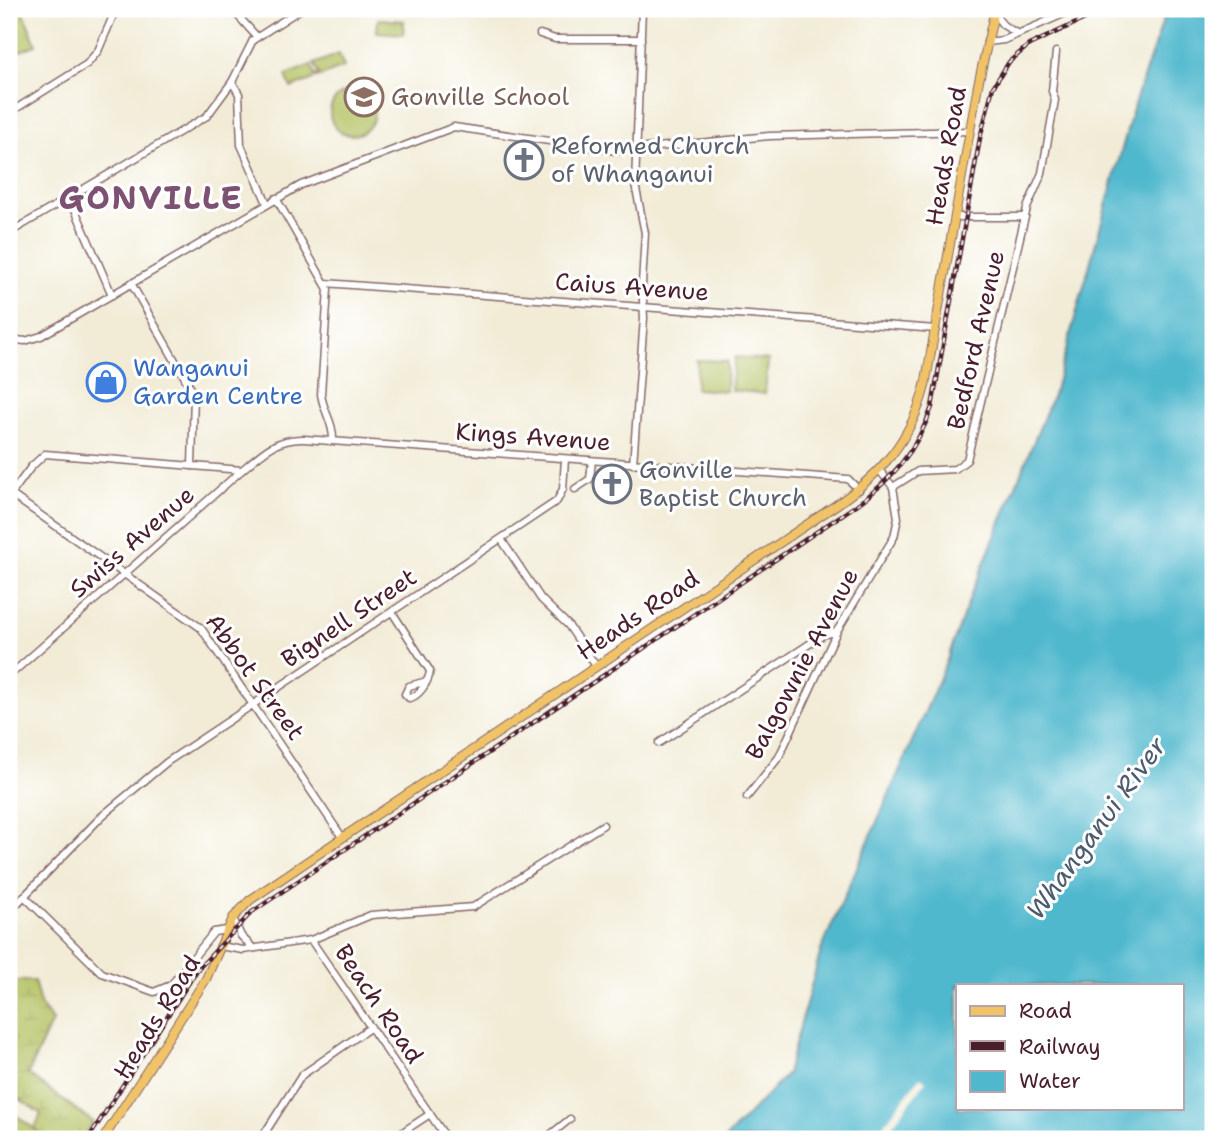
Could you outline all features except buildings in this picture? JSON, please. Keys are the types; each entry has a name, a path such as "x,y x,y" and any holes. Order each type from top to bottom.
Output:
{"main road":[{"name":"Heads Road","path":"103,1139 216,958 233,918 258,894 859,489 880,471 902,442 915,418 925,386 970,131 995,11"}],"street":[{"path":"9,113 87,64 98,51 114,9"},
{"path":"232,9 257,37"},
{"path":"9,233 197,123 214,108 232,82 250,44 301,9"},
{"path":"634,464 644,308 645,233 635,184 642,9"},
{"path":"987,42 999,42 1075,9"},
{"path":"995,11 1003,25 1018,34"},
{"path":"540,34 555,39 592,36 640,39"},
{"name":"Bedford Avenue","path":"893,487 918,471 959,468 965,463 969,453 1026,217 1042,173 1055,100 1052,91 1056,52"},
{"path":"232,82 239,94 241,145 267,203"},
{"path":"9,339 33,340 306,182 454,127 606,150 636,150 769,136 970,131"},
{"path":"69,198 111,295"},
{"path":"275,198 325,284 328,296 321,394 323,407 334,429 333,441"},
{"name":"Bedford Avenue","path":"955,217 1026,217"},
{"path":"131,283 194,394 192,466"},
{"name":"Caius Avenue","path":"325,284 936,329"},
{"name":"Kings Avenue","path":"283,440 333,441 848,479 859,489"},
{"name":"Swiss Avenue","path":"9,676 242,470 271,446 283,440"},
{"path":"9,495 45,454 242,470"},
{"name":"Bignell Street","path":"9,912 102,816 167,762 557,501 563,489 565,458"},
{"path":"575,489 590,479 592,461"},
{"path":"880,471 893,487"},
{"name":"Balgownie Avenue","path":"747,796 779,757 838,631 894,537 898,518 893,487"},
{"name":"Abbot Street","path":"9,495 201,628 342,836"},
{"path":"501,539 541,599 568,625 596,666"},
{"path":"392,612 429,667 427,681"},
{"path":"659,743 823,635 838,631"},
{"path":"311,940 371,915 473,907 603,825"},
{"path":"24,896 102,972 144,991 161,991 171,985 217,929 227,930"},
{"path":"233,918 241,936 253,948"},
{"name":"Beach Road","path":"220,946 253,948 311,940 447,1139"},
{"path":"201,948 216,958"},
{"path":"261,1139 302,1075 372,1027"},
{"path":"392,1139 430,1114"},
{"path":"545,1139 570,1119"}],"green space":[{"path":"9,9 22,9 36,45 9,55"},
{"path":"378,19 404,21 403,34 377,32"},
{"path":"339,54 344,67 291,88 286,75 311,65 315,76 319,74 314,64"},
{"path":"352,91 368,97 374,113 368,129 352,135 336,129 330,113 336,97"},
{"path":"735,357 768,360 765,394 731,390"},
{"path":"697,360 727,361 726,391 696,389"},
{"path":"9,981 34,981 40,1004 52,1021 28,1074 93,1122 81,1139 30,1139 41,1114 21,1100 9,1098"},
{"path":"9,1110 48,1139 9,1139"}],"water":[{"name":"Whanganui River","path":"1167,9 1213,9 1213,1139 725,1139 787,1074 821,950 942,673 1055,390 1135,102"}],"pier":[{"path":"920,1077 926,1081 882,1139 873,1139"}],"railway":[{"path":"88,1139 197,970 252,912 855,506 892,475 919,437 932,407 980,138 993,87 1009,62 1029,45 1106,9"}],"place":[{"name":"Gonville School","path":"364,97"},
{"name":"Reformed Church of Whanganui","path":"524,160"},
{"name":"Wanganui Garden Centre","path":"106,382"},
{"name":"Gonville Baptist Church","path":"612,484"}],"district":[{"name":"GONVILLE","path":"151,198"}]}
